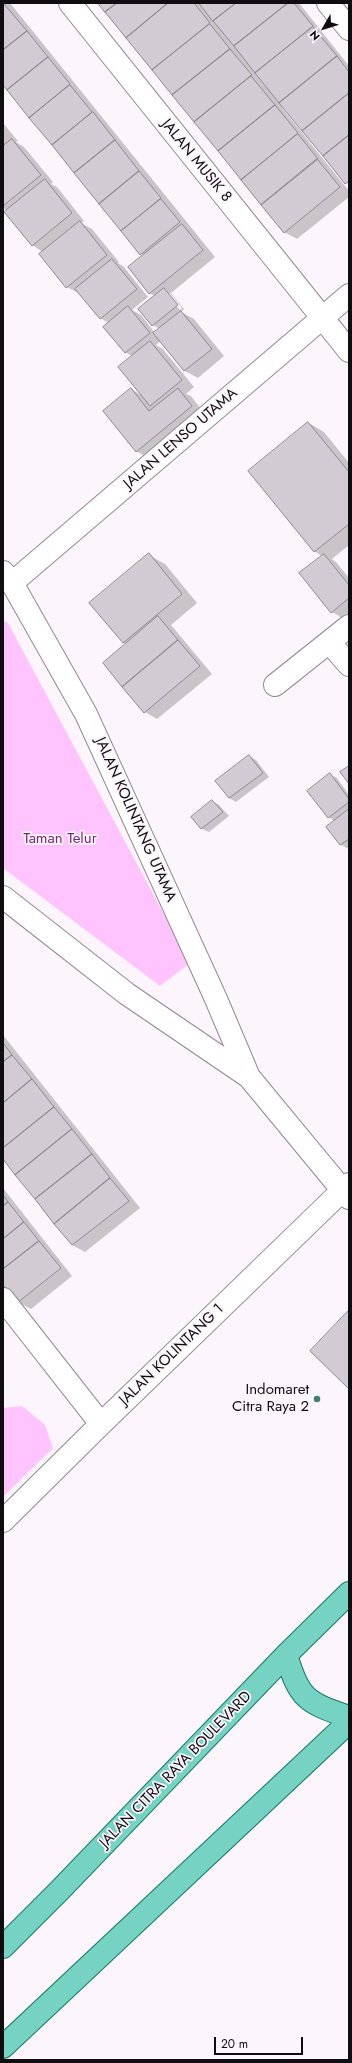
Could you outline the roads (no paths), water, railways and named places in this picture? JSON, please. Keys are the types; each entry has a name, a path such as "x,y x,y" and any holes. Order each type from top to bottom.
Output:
{"main road":[{"name":"JALAN CITRA RAYA BOULEVARD","path":"3,1947 286,1655 349,1593"},
{"path":"286,1655 295,1683 305,1698 319,1707 349,1717"},
{"path":"3,2047 349,1722"}],"street":[{"name":"JALAN MUSIK 8","path":"70,3 349,351"},
{"path":"328,3 349,29"},
{"name":"JALAN LENSO UTAMA","path":"8,577 349,295"},
{"name":"JALAN KOLINTANG UTAMA","path":"8,577 86,714 216,999 249,1077"},
{"path":"274,685 349,626"},
{"path":"329,642 349,665"},
{"name":"JALAN KOLINTANG UTAMA","path":"3,897 127,994 249,1077 347,1190"},
{"name":"JALAN KOLINTANG 1","path":"3,1521 101,1424 347,1190"},
{"path":"3,1299 101,1424"}],"place":[{"name":"Indomaret Citra Raya 2","path":"317,1399"}],"park label":[{"name":"Taman Telur","path":"60,839"}]}
